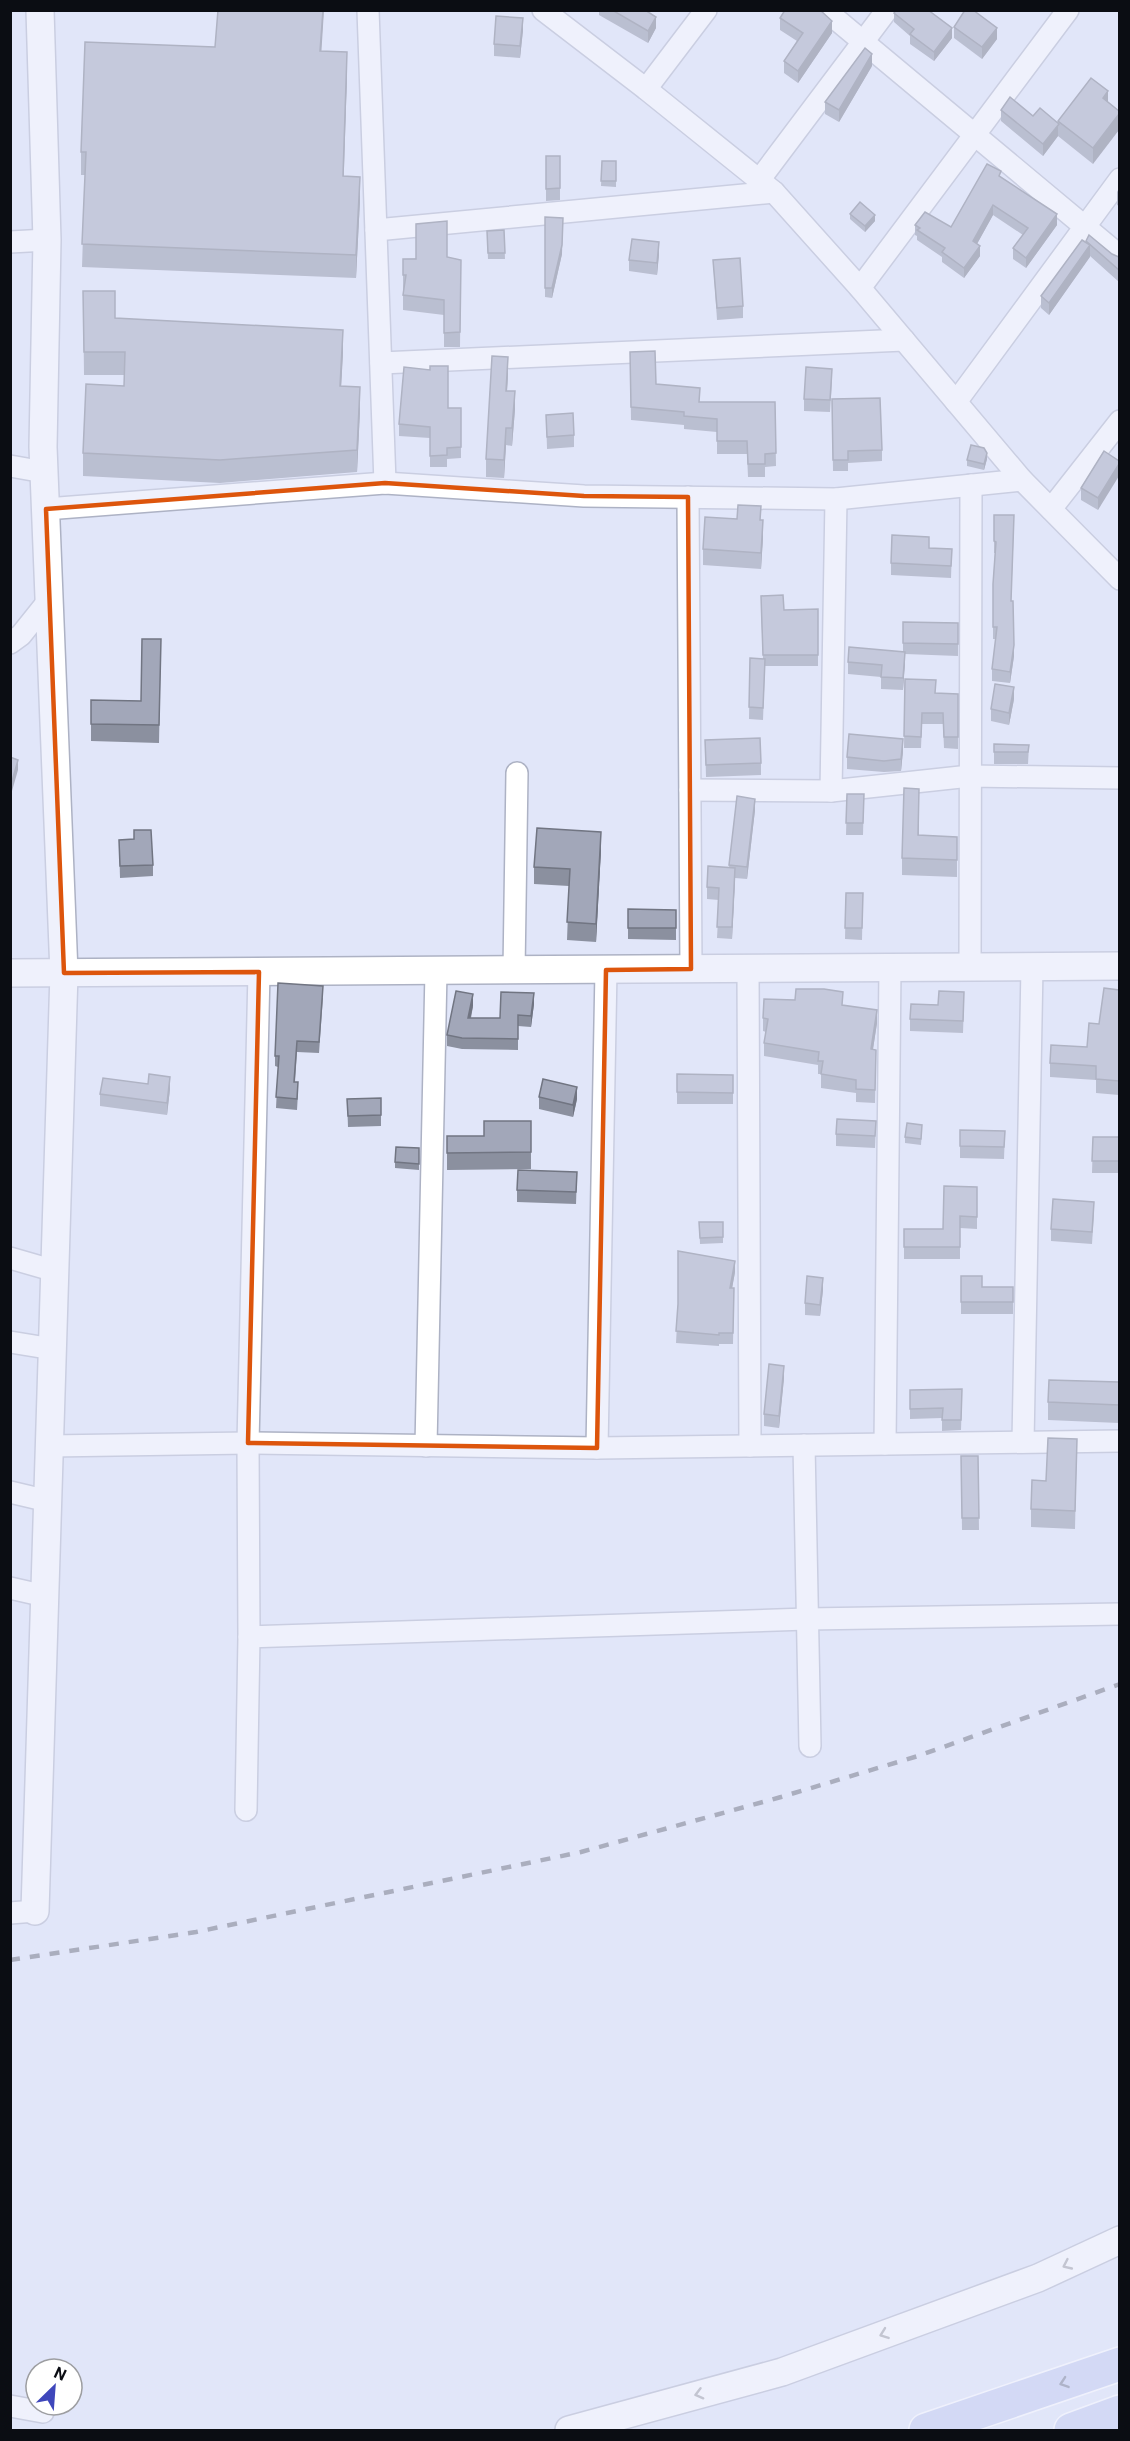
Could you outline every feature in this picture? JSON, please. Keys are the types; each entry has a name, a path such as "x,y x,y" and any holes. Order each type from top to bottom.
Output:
{"highway":[{"path":"926,2430 1119,2364"},
{"path":"1071,2430 1119,2412"}],"street":[{"path":"23,1912 45,1596 64,973 44,472 47,240 40,10"},
{"path":"368,10 385,483"},
{"path":"543,10 767,185 860,288 1022,480 1119,579"},
{"path":"646,89 706,10"},
{"path":"825,10 1119,256"},
{"path":"376,230 767,185 887,10"},
{"path":"860,288 1068,10"},
{"path":"956,402 1119,179"},
{"path":"10,242 47,240"},
{"path":"381,363 904,340"},
{"path":"1051,509 1119,421"},
{"path":"10,466 44,472"},
{"path":"46,509 385,483 584,496 836,499 1022,480"},
{"path":"970,967 971,485"},
{"path":"688,497 691,969"},
{"path":"831,791 836,499"},
{"path":"10,643 21,634 49,600"},
{"path":"514,970 517,773"},
{"path":"690,790 831,791 970,776 1119,778"},
{"path":"10,974 1119,966"},
{"path":"1023,1442 1032,967"},
{"path":"885,1444 890,968"},
{"path":"748,969 750,1446"},
{"path":"597,1448 606,970"},
{"path":"426,1446 436,971"},
{"path":"246,1810 249,1637 248,1443 259,972"},
{"path":"10,1258 55,1271"},
{"path":"10,1342 53,1348"},
{"path":"50,1446 248,1443 597,1448 1119,1441"},
{"path":"804,1445 810,1746"},
{"path":"10,1492 48,1501"},
{"path":"10,1588 45,1596"},
{"path":"249,1637 807,1619 1119,1614"},
{"path":"569,2430 782,2372 1038,2278 1119,2240"}],"highlighted area":[{"path":"385,483 584,496 688,497 691,969 606,970 597,1448 248,1443 259,972 64,973 46,509"}],"building":[{"path":"218,10 323,10 320,51 347,52 343,176 360,177 356,255 82,244 86,152 81,152 85,42 215,47"},
{"path":"612,10 645,10 656,17 648,31"},
{"path":"785,10 820,10 832,21 798,71 784,61 803,33 780,18"},
{"path":"896,10 928,10 952,28 934,52 910,34 914,29 894,13"},
{"path":"965,10 973,10 997,28 982,47 954,27"},
{"path":"496,16 523,18 520,46 494,44"},
{"path":"865,48 872,54 839,110 825,102"},
{"path":"1091,78 1108,91 1103,98 1119,111 1093,148 1058,121"},
{"path":"1010,97 1033,116 1040,108 1059,124 1043,144 1001,110"},
{"path":"546,156 560,156 560,188 546,189"},
{"path":"602,161 616,161 616,181 601,181"},
{"path":"987,164 1001,171 999,176 1057,214 1026,258 1013,248 1028,228 993,205 973,241 980,246 964,268 942,252 945,248 917,230 920,228 915,225 925,212 951,227"},
{"path":"860,202 875,215 865,226 850,214"},
{"path":"545,217 563,218 562,245 552,288 545,288"},
{"path":"447,221 447,257 461,260 460,332 444,333 444,300 403,295 406,275 403,275 403,259 416,259 416,224"},
{"path":"504,230 505,253 488,253 487,231"},
{"path":"1089,235 1119,257 1119,270 1086,241"},
{"path":"632,239 659,242 657,263 629,260"},
{"path":"1082,240 1090,245 1049,303 1041,296"},
{"path":"740,258 743,306 717,308 713,260"},
{"path":"83,291 115,291 115,318 343,330 340,386 360,387 357,450 220,460 83,453 86,384 124,386 125,352 84,352"},
{"path":"655,351 656,384 700,388 699,402 775,402 776,453 765,454 765,464 748,464 747,441 717,441 717,419 684,416 684,412 631,407 630,352"},
{"path":"492,356 508,357 506,391 515,391 512,428 506,428 504,460 486,459"},
{"path":"430,366 448,366 448,408 461,408 461,447 447,448 447,455 430,456 430,427 399,424 404,367 430,370"},
{"path":"806,367 832,369 830,400 804,399"},
{"path":"880,398 882,450 848,451 848,460 833,460 832,399"},
{"path":"573,413 574,435 547,437 546,415"},
{"path":"971,445 984,448 987,453 984,464 967,460"},
{"path":"1104,451 1119,461 1119,464 1098,498 1081,488"},
{"path":"738,505 761,506 760,520 763,520 761,553 703,549 705,517 737,519"},
{"path":"994,515 1014,515 1011,601 1013,601 1014,645 1010,672 992,669 997,627 993,627 996,542 994,541"},
{"path":"892,535 929,537 929,548 952,549 951,566 891,563"},
{"path":"783,595 784,610 818,609 818,655 763,655 761,596"},
{"path":"903,622 958,623 958,644 903,643"},
{"path":"142,639 161,639 159,725 91,724 91,700 141,701"},
{"path":"849,647 905,652 903,678 881,677 882,665 848,662"},
{"path":"750,658 765,659 763,708 749,707"},
{"path":"905,679 936,680 935,693 958,694 958,737 944,737 943,713 922,713 921,737 904,736"},
{"path":"995,684 1014,687 1009,713 991,709"},
{"path":"849,734 903,739 901,759 884,761 847,757"},
{"path":"760,738 761,763 706,765 705,740"},
{"path":"994,744 1029,745 1028,752 994,752"},
{"path":"10,757 18,760 12,781 10,780"},
{"path":"904,788 919,789 918,835 957,837 957,860 902,858"},
{"path":"847,794 864,794 863,823 846,823"},
{"path":"737,796 755,799 747,867 729,865"},
{"path":"537,828 601,832 596,924 567,922 570,869 534,867"},
{"path":"134,830 151,830 153,865 120,866 119,840 134,839"},
{"path":"708,866 735,868 732,927 717,927 719,888 707,887"},
{"path":"846,893 863,893 862,928 845,928"},
{"path":"628,909 676,910 676,928 628,928"},
{"path":"278,983 323,986 319,1042 297,1041 294,1082 298,1082 297,1099 276,1097 279,1056 275,1056"},
{"path":"1104,988 1119,990 1119,1081 1096,1079 1096,1066 1050,1063 1051,1045 1087,1047 1089,1023 1099,1024"},
{"path":"796,989 843,992 842,1005 877,1010 871,1049 876,1050 875,1090 856,1089 856,1080 821,1074 823,1061 818,1061 819,1052 764,1043 768,1019 763,1018 764,999 795,1000"},
{"path":"456,991 473,994 468,1018 500,1018 501,992 534,993 531,1016 518,1015 518,1039 462,1038 447,1035"},
{"path":"939,991 964,992 963,1021 910,1019 911,1004 938,1005"},
{"path":"149,1074 170,1077 167,1103 100,1094 103,1078 148,1084"},
{"path":"677,1074 733,1075 733,1093 677,1092"},
{"path":"543,1079 577,1087 573,1105 539,1097"},
{"path":"381,1098 381,1115 348,1116 347,1099"},
{"path":"837,1119 876,1121 875,1136 836,1134"},
{"path":"484,1121 531,1121 531,1152 447,1153 447,1136 484,1136"},
{"path":"907,1123 922,1125 921,1139 905,1137"},
{"path":"960,1130 1005,1131 1004,1147 960,1146"},
{"path":"1093,1137 1119,1137 1119,1161 1092,1161"},
{"path":"396,1147 419,1148 419,1164 395,1162"},
{"path":"518,1170 577,1172 576,1192 517,1190"},
{"path":"944,1186 977,1187 977,1217 960,1216 960,1247 904,1247 904,1229 943,1229"},
{"path":"1053,1199 1094,1202 1092,1232 1051,1229"},
{"path":"699,1222 723,1222 723,1237 700,1238"},
{"path":"678,1251 735,1261 730,1288 734,1288 733,1333 719,1333 719,1335 676,1331"},
{"path":"807,1276 823,1278 820,1305 805,1303"},
{"path":"961,1276 982,1276 982,1287 1013,1287 1013,1302 961,1302"},
{"path":"769,1364 784,1366 779,1416 764,1414"},
{"path":"1049,1380 1119,1382 1119,1405 1048,1402"},
{"path":"962,1389 961,1420 942,1420 943,1408 910,1409 910,1390"},
{"path":"1048,1438 1077,1439 1075,1511 1031,1509 1032,1480 1046,1481"},
{"path":"961,1456 978,1456 979,1518 962,1518"}],"railway":[{"path":"10,1960 196,1932 581,1852 781,1797 918,1756 1120,1684"}]}
